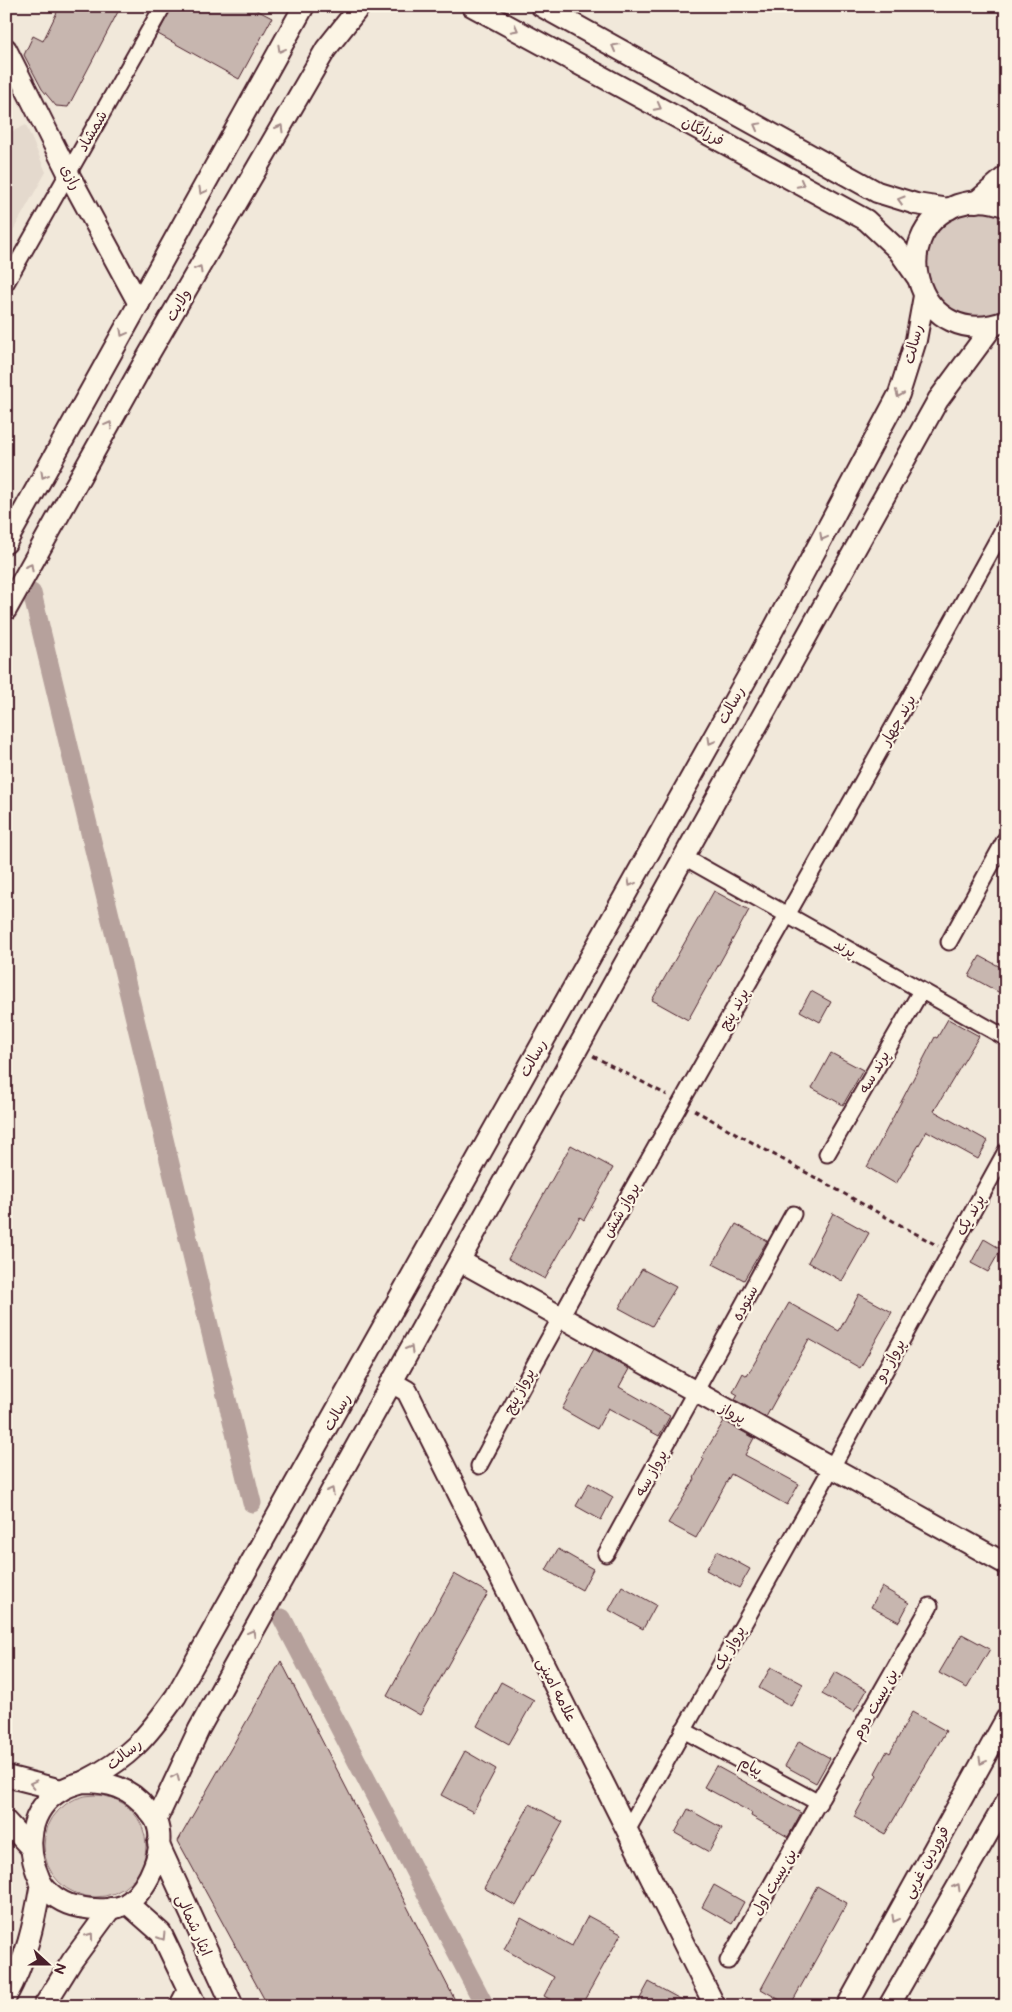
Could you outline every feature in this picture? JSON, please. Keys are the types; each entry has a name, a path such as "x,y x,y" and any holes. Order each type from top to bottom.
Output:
{"street":[{"name":"شمشاد","path":"6,283 163,6"},
{"path":"6,542 304,6"},
{"name":"ولایت","path":"6,610 142,366 322,56 360,6"},
{"name":"فرزانگان","path":"472,6 866,220 898,250 917,277"},
{"name":"فرزانگان","path":"541,6 878,192 916,204 949,208"},
{"name":"رازی","path":"6,49 68,173 139,304"},
{"path":"976,202 1006,176"},
{"path":"999,324 972,328 953,322 936,312 924,296 917,277 916,257 919,244 934,220 949,208 967,202 991,202 1006,207"},
{"name":"رسالت","path":"83,1782 107,1770 130,1753 153,1728 176,1696 314,1453 757,660 895,403 916,340 924,296"},
{"path":"44,2006 72,1962 119,1906 145,1884 155,1865 158,1843 156,1821 199,1729 938,400 999,324"},
{"name":"پرند چهار","path":"786,914 921,680 1006,524"},
{"path":"949,942 1006,838"},
{"name":"پرند","path":"684,857 1006,1038"},
{"name":"پرند پنج","path":"682,1103 786,914"},
{"name":"پرند سه","path":"827,1154 921,990"},
{"name":"پرواز شش","path":"560,1317 682,1103"},
{"name":"پرند یک","path":"949,1252 1006,1151"},
{"name":"ستوده","path":"696,1392 793,1214"},
{"name":"پرواز دو","path":"832,1467 949,1252"},
{"name":"پرواز","path":"460,1261 1006,1564"},
{"name":"پرواز پنج","path":"479,1466 560,1317"},
{"name":"علامه امینی","path":"391,1382 407,1391 716,2006"},
{"name":"پرواز سه","path":"606,1554 696,1392"},
{"name":"پرواز یک","path":"628,1829 682,1730 832,1467"},
{"name":"بن بست دوم","path":"819,1803 930,1606"},
{"name":"فروردین غربی","path":"847,2006 1006,1718"},
{"name":"پیام","path":"682,1730 819,1803"},
{"path":"6,1776 61,1790"},
{"path":"156,1821 142,1802 124,1789 104,1782 83,1782 61,1790 44,1805 34,1824 29,1846 33,1865 41,1884 55,1897 72,1906 92,1910 119,1906 161,1932 196,2006"},
{"path":"889,2006 1006,1802"},
{"name":"بن بست اول","path":"728,1961 819,1803"},
{"path":"6,1821 29,1846"},
{"name":"ایثار شمالی","path":"158,1843 232,2006"},
{"path":"6,1997 21,1970 33,1927 41,1884"},
{"path":"176,2006 187,1987"}],"path":[{"path":"577,1047 682,1103 949,1252"}],"shaded area":[{"path":"26,125 46,172 6,243 6,149 11,146 7,134"},
{"path":"984,210 1006,218 1006,310 985,318 965,317 948,308 934,293 926,276 925,256 932,238 948,222 965,213"},
{"path":"95,1795 114,1799 131,1810 142,1827 146,1846 142,1865 131,1882 114,1893 95,1897 76,1893 59,1882 48,1865 44,1846 48,1827 59,1810 76,1799"}],"building":[{"path":"60,6 121,6 68,107 56,106 42,89 24,55 33,36 43,41"},
{"path":"172,6 249,6 272,18 239,79 158,34"},
{"path":"714,891 749,910 688,1020 652,1000"},
{"path":"980,956 1006,970 1006,986 1002,994 969,976"},
{"path":"811,991 831,1002 820,1022 800,1011"},
{"path":"948,1019 979,1036 934,1111 988,1141 978,1159 927,1131 896,1184 867,1167 935,1037 937,1038"},
{"path":"831,1053 863,1070 843,1105 812,1088"},
{"path":"571,1145 613,1168 584,1220 580,1217 545,1279 508,1259"},
{"path":"833,1213 869,1233 842,1281 808,1262"},
{"path":"736,1224 767,1241 744,1280 713,1264"},
{"path":"984,1239 1001,1249 988,1272 971,1263"},
{"path":"642,1269 676,1287 652,1326 619,1308"},
{"path":"859,1294 892,1312 860,1368 809,1339 766,1417 735,1400 738,1395 733,1392 743,1373 747,1376 789,1303 839,1331"},
{"path":"594,1349 629,1369 619,1387 670,1416 659,1436 608,1408 597,1429 562,1409"},
{"path":"724,1421 754,1438 745,1455 799,1484 787,1505 731,1474 696,1538 668,1523 695,1479 704,1459 702,1457"},
{"path":"589,1483 613,1497 601,1520 576,1506"},
{"path":"558,1549 593,1569 582,1590 546,1570"},
{"path":"717,1551 750,1569 739,1588 706,1570"},
{"path":"454,1574 488,1593 420,1715 387,1696"},
{"path":"622,1586 656,1605 643,1629 609,1610"},
{"path":"882,1587 909,1603 899,1622 871,1607"},
{"path":"962,1634 990,1649 967,1688 939,1673"},
{"path":"281,1661 458,2006 268,2006 178,1841"},
{"path":"771,1667 803,1684 791,1706 759,1688"},
{"path":"835,1672 867,1690 854,1712 822,1694"},
{"path":"501,1682 534,1700 509,1744 477,1726"},
{"path":"912,1712 946,1731 885,1834 854,1817 877,1775 875,1773 887,1751 890,1753"},
{"path":"799,1741 830,1758 816,1783 785,1766"},
{"path":"465,1751 496,1769 473,1812 441,1795"},
{"path":"716,1766 801,1813 788,1837 751,1816 752,1813 704,1787"},
{"path":"530,1804 563,1822 516,1906 484,1888"},
{"path":"688,1809 722,1828 709,1852 675,1833"},
{"path":"714,1885 744,1902 732,1924 702,1907"},
{"path":"817,1886 847,1903 790,2006 761,1989"},
{"path":"588,1916 621,1934 581,2006 561,2006 544,1996 554,1977 504,1949 521,1918 572,1946"},
{"path":"649,1982 693,2006 636,2006"}],"waterway":[{"path":"32,593 252,1503"},
{"path":"282,1618 485,2006"}]}
